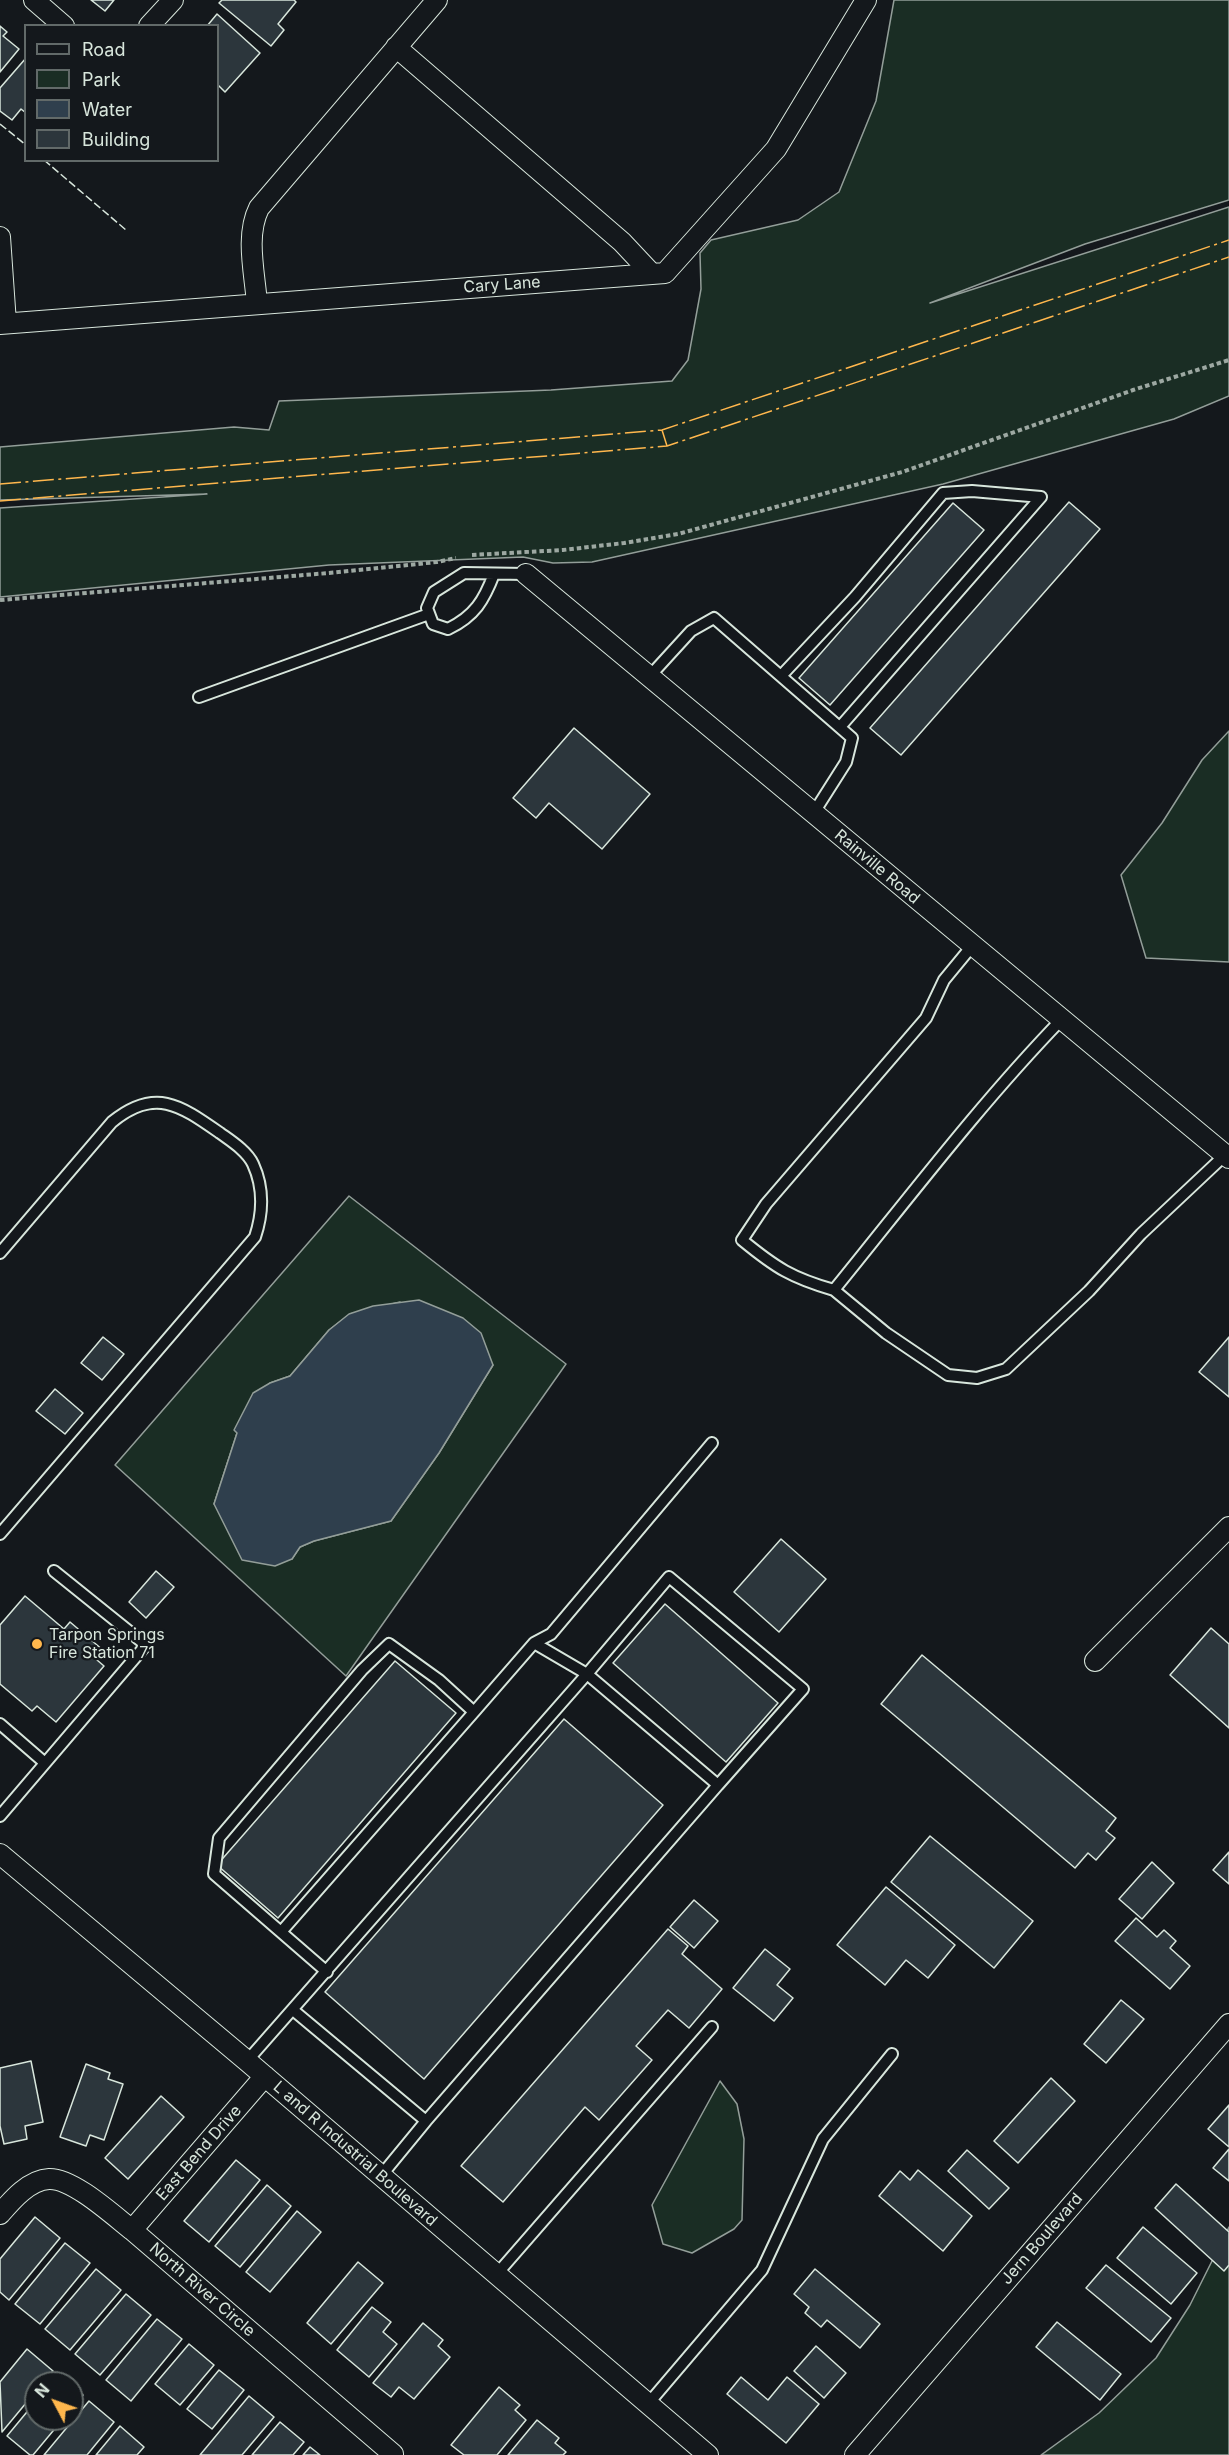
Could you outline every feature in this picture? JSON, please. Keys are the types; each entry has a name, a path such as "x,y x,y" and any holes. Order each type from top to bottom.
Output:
{"street":[{"path":"34,0 62,24"},
{"path":"150,24 173,0"},
{"path":"257,304 252,232 253,220 259,208 437,0"},
{"name":"Cary Lane","path":"3,323 665,273 776,149 866,0"},
{"path":"396,47 622,242 652,274"},
{"path":"0,237 3,323"},
{"name":"Rainville Road","path":"526,574 1227,1157"},
{"path":"1095,1661 1229,1527"},
{"name":"L and R Industrial Boulevard","path":"0,1854 265,2076 708,2455"},
{"name":"Jern Boulevard","path":"855,2455 1229,2024"},
{"name":"East Bend Drive","path":"132,2230 265,2076"},
{"name":"North River Circle","path":"0,2214 29,2186 50,2179 66,2184 89,2197 132,2230 393,2455"}],"lane":[{"path":"781,676 855,597 943,493 972,490 1041,497 840,727"},
{"path":"494,573 484,600 463,622 448,629 433,624 427,608 434,592 464,573 494,573 526,574"},
{"path":"199,698 429,614"},
{"path":"649,677 691,631 714,618 852,738 846,762 813,814"},
{"path":"972,946 944,980 926,1018 766,1204 742,1240 776,1268 804,1282 834,1290 886,1333 948,1375 977,1378 1006,1369 1089,1291 1141,1234 1227,1157"},
{"path":"834,1290 968,1125 1021,1062 1061,1020"},
{"path":"0,1253 112,1122 128,1109 148,1103 167,1103 185,1109 233,1143 252,1162 260,1182 262,1203 255,1237 0,1534"},
{"path":"281,1932 534,1643 551,1634 712,1443"},
{"path":"0,1816 146,1645 54,1570"},
{"path":"247,2061 587,1674 669,1577 803,1689 380,2176"},
{"path":"534,1643 587,1674 718,1785"},
{"path":"327,1972 214,1874 219,1838 325,1713 389,1644 439,1680 474,1712"},
{"path":"0,1724 45,1763"},
{"path":"293,2010 426,2121"},
{"path":"496,2275 712,2027"},
{"path":"648,2404 762,2270 823,2139 892,2054"}],"path":[{"path":"0,600 329,573 436,562 465,556 624,543 678,534 902,472 1133,390 1229,360"}],"green space":[{"path":"894,0 1229,0 1229,200 1085,244 930,303 1229,207 1229,396 1174,419 943,484 592,562 553,563 523,557 329,565 0,597 0,508 207,494 0,500 0,447 234,427 269,430 279,401 551,390 672,381 688,360 701,289 700,253 711,240 798,220 839,192 876,101"},
{"path":"1229,731 1229,962 1146,958 1121,875 1162,823 1202,760"},
{"path":"349,1196 566,1364 346,1676 115,1465","holes":["400,1302 493,1365 439,1453 391,1521 314,1541 300,1547 292,1559 214,1504 237,1433 270,1383 290,1376 329,1330 350,1314"]},
{"path":"720,2081 737,2104 744,2139 742,2220 734,2229 692,2253 663,2244 652,2205"},
{"path":"1229,2227 1229,2455 1041,2455 1099,2413 1156,2358 1190,2305"}],"water":[{"path":"419,1300 463,1318 481,1333 493,1365 439,1453 391,1521 314,1541 300,1547 292,1559 275,1566 242,1560 214,1504 237,1433 234,1430 253,1393 270,1383 290,1376 329,1330 349,1314 373,1306"}],"building":[{"path":"91,0 114,0 105,11"},
{"path":"222,0 294,0 296,2 278,24 284,30 271,46 219,3"},
{"path":"217,14 260,53 225,92 219,86 219,24 209,24"},
{"path":"0,26 7,32 3,36 19,49 0,72"},
{"path":"24,60 24,111 21,109 12,120 0,111 0,88"},
{"path":"1069,502 1100,529 901,755 870,728"},
{"path":"953,503 984,530 830,705 799,678"},
{"path":"574,728 650,794 602,849 549,803 536,818 513,798"},
{"path":"103,1337 124,1354 102,1380 81,1363"},
{"path":"1229,1337 1229,1397 1199,1372"},
{"path":"55,1389 83,1413 65,1434 36,1411"},
{"path":"781,1539 826,1579 779,1632 734,1592"},
{"path":"156,1571 174,1587 146,1618 129,1602"},
{"path":"25,1596 64,1629 70,1622 104,1651 97,1660 104,1666 56,1722 37,1706 32,1711 0,1684 0,1625"},
{"path":"665,1604 778,1703 726,1762 613,1663"},
{"path":"1211,1628 1229,1644 1229,1728 1170,1675"},
{"path":"922,1655 1116,1818 1106,1831 1115,1838 1096,1860 1088,1853 1075,1868 881,1704"},
{"path":"395,1661 456,1713 278,1918 217,1865"},
{"path":"564,1719 663,1805 424,2079 325,1992"},
{"path":"930,1836 1033,1921 994,1968 891,1882"},
{"path":"1229,1852 1229,1884 1213,1870"},
{"path":"1152,1862 1174,1883 1142,1919 1119,1899"},
{"path":"886,1887 955,1945 928,1978 906,1960 885,1985 837,1945"},
{"path":"694,1900 718,1921 694,1948 670,1927"},
{"path":"1136,1918 1157,1937 1164,1930 1176,1941 1170,1948 1190,1966 1170,1989 1115,1941"},
{"path":"668,1929 688,1946 682,1954 722,1989 689,2028 668,2010 636,2046 652,2060 599,2120 585,2107 503,2202 461,2166"},
{"path":"765,1949 790,1969 777,1985 793,1998 774,2021 733,1988"},
{"path":"1121,2000 1144,2019 1106,2063 1084,2044"},
{"path":"31,2061 43,2122 25,2126 27,2139 4,2144 0,2126 0,2068"},
{"path":"86,2064 110,2073 108,2079 123,2084 104,2140 90,2135 86,2146 60,2137"},
{"path":"1051,2078 1075,2101 1018,2163 994,2141"},
{"path":"161,2096 184,2117 128,2179 105,2158"},
{"path":"1229,2105 1229,2147 1208,2129"},
{"path":"1229,2149 1229,2181 1213,2168"},
{"path":"967,2150 1009,2188 989,2209 948,2171"},
{"path":"236,2160 260,2180 209,2242 184,2221"},
{"path":"918,2170 972,2216 943,2251 879,2196 900,2171 910,2180"},
{"path":"1176,2184 1229,2232 1229,2265 1224,2271 1155,2208"},
{"path":"267,2185 291,2206 240,2267 215,2246"},
{"path":"297,2211 321,2232 270,2292 246,2272"},
{"path":"35,2217 60,2238 9,2300 0,2292 0,2259"},
{"path":"1143,2227 1197,2273 1171,2304 1117,2258"},
{"path":"65,2243 90,2263 40,2324 15,2304"},
{"path":"358,2262 383,2283 331,2344 307,2323"},
{"path":"1106,2265 1171,2318 1151,2342 1086,2288"},
{"path":"96,2269 121,2290 70,2350 45,2329"},
{"path":"815,2269 880,2324 860,2348 827,2320 821,2327 805,2313 809,2307 794,2294"},
{"path":"126,2294 151,2315 100,2375 75,2354"},
{"path":"372,2307 391,2322 383,2332 397,2344 369,2377 337,2350"},
{"path":"157,2319 182,2339 131,2401 106,2380"},
{"path":"1057,2322 1121,2374 1100,2400 1036,2347"},
{"path":"423,2323 443,2340 438,2346 450,2357 414,2399 399,2387 391,2397 373,2383"},
{"path":"189,2344 214,2365 180,2405 155,2384"},
{"path":"816,2346 846,2373 824,2398 794,2371"},
{"path":"27,2349 53,2371 24,2371 24,2405 2,2432 0,2382"},
{"path":"219,2370 244,2390 212,2429 187,2409"},
{"path":"741,2377 768,2400 787,2377 819,2404 786,2443 727,2394"},
{"path":"499,2387 520,2405 515,2410 526,2420 497,2455 464,2455 451,2445"},
{"path":"249,2396 274,2417 242,2455 200,2455"},
{"path":"89,2401 114,2422 87,2455 44,2455 64,2431 84,2431 84,2407"},
{"path":"24,2415 24,2431 53,2431 33,2455 7,2436"},
{"path":"537,2420 559,2438 555,2443 566,2452 563,2455 508,2455"},
{"path":"280,2422 304,2442 293,2455 252,2455"},
{"path":"120,2426 144,2447 137,2455 96,2455"},
{"path":"310,2447 320,2455 303,2455"}],"fence":[{"path":"0,124 24,143"},
{"path":"46,162 126,230"}],"power":[{"path":"0,484 662,430 1229,240"},
{"path":"0,501 667,446 1229,257"},
{"path":"662,430 667,446"}],"place":[{"name":"Tarpon Springs Fire Station 71","path":"37,1644"}]}
